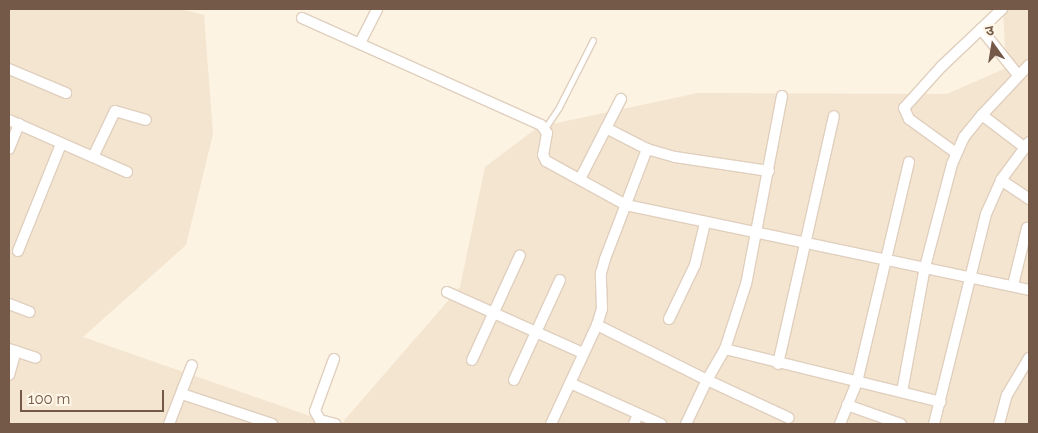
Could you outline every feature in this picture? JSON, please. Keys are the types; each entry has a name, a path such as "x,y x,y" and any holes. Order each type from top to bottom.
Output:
{"street":[{"path":"360,43 377,9"},
{"path":"956,153 909,119 904,108 1002,9"},
{"path":"302,18 545,128 548,138 543,156 546,161 626,205 804,245 969,275 1029,290"},
{"path":"981,30 1018,76"},
{"path":"902,392 925,267 956,153 982,115 1029,66"},
{"path":"9,69 66,93"},
{"path":"686,424 707,380 725,349 746,284 782,96"},
{"path":"580,178 621,99"},
{"path":"92,156 115,111 146,120"},
{"path":"934,424 941,402 969,275 986,214 1001,180 1027,145 982,115"},
{"path":"778,364 834,116"},
{"path":"9,120 127,172"},
{"path":"9,150 19,124"},
{"path":"606,128 647,149 708,164 769,171"},
{"path":"18,251 61,144"},
{"path":"550,424 602,309 601,273 647,149"},
{"path":"840,424 857,382 884,260 909,162"},
{"path":"1001,180 1029,199"},
{"path":"669,319 695,265 705,223"},
{"path":"1013,285 1026,228"},
{"path":"472,360 520,255"},
{"path":"514,380 560,280"},
{"path":"447,292 583,353"},
{"path":"9,304 30,312"},
{"path":"596,325 789,418"},
{"path":"725,349 778,364 941,402"},
{"path":"9,375 12,350 36,358"},
{"path":"999,424 1007,395 1029,358"},
{"path":"334,359 315,412 320,420 335,424"},
{"path":"168,424 182,394 192,365"},
{"path":"570,383 661,424"},
{"path":"182,394 272,424"},
{"path":"847,405 901,424"},
{"path":"634,424 638,414"}],"lane":[{"path":"545,128 559,107 593,40"}],"shaded area":[{"path":"9,9 181,9 204,15 213,134 186,245 83,337 333,424 9,424"},
{"path":"1003,9 1029,9 1029,424 341,424 460,287 485,167 538,127 698,93 947,94 1006,68"}]}
